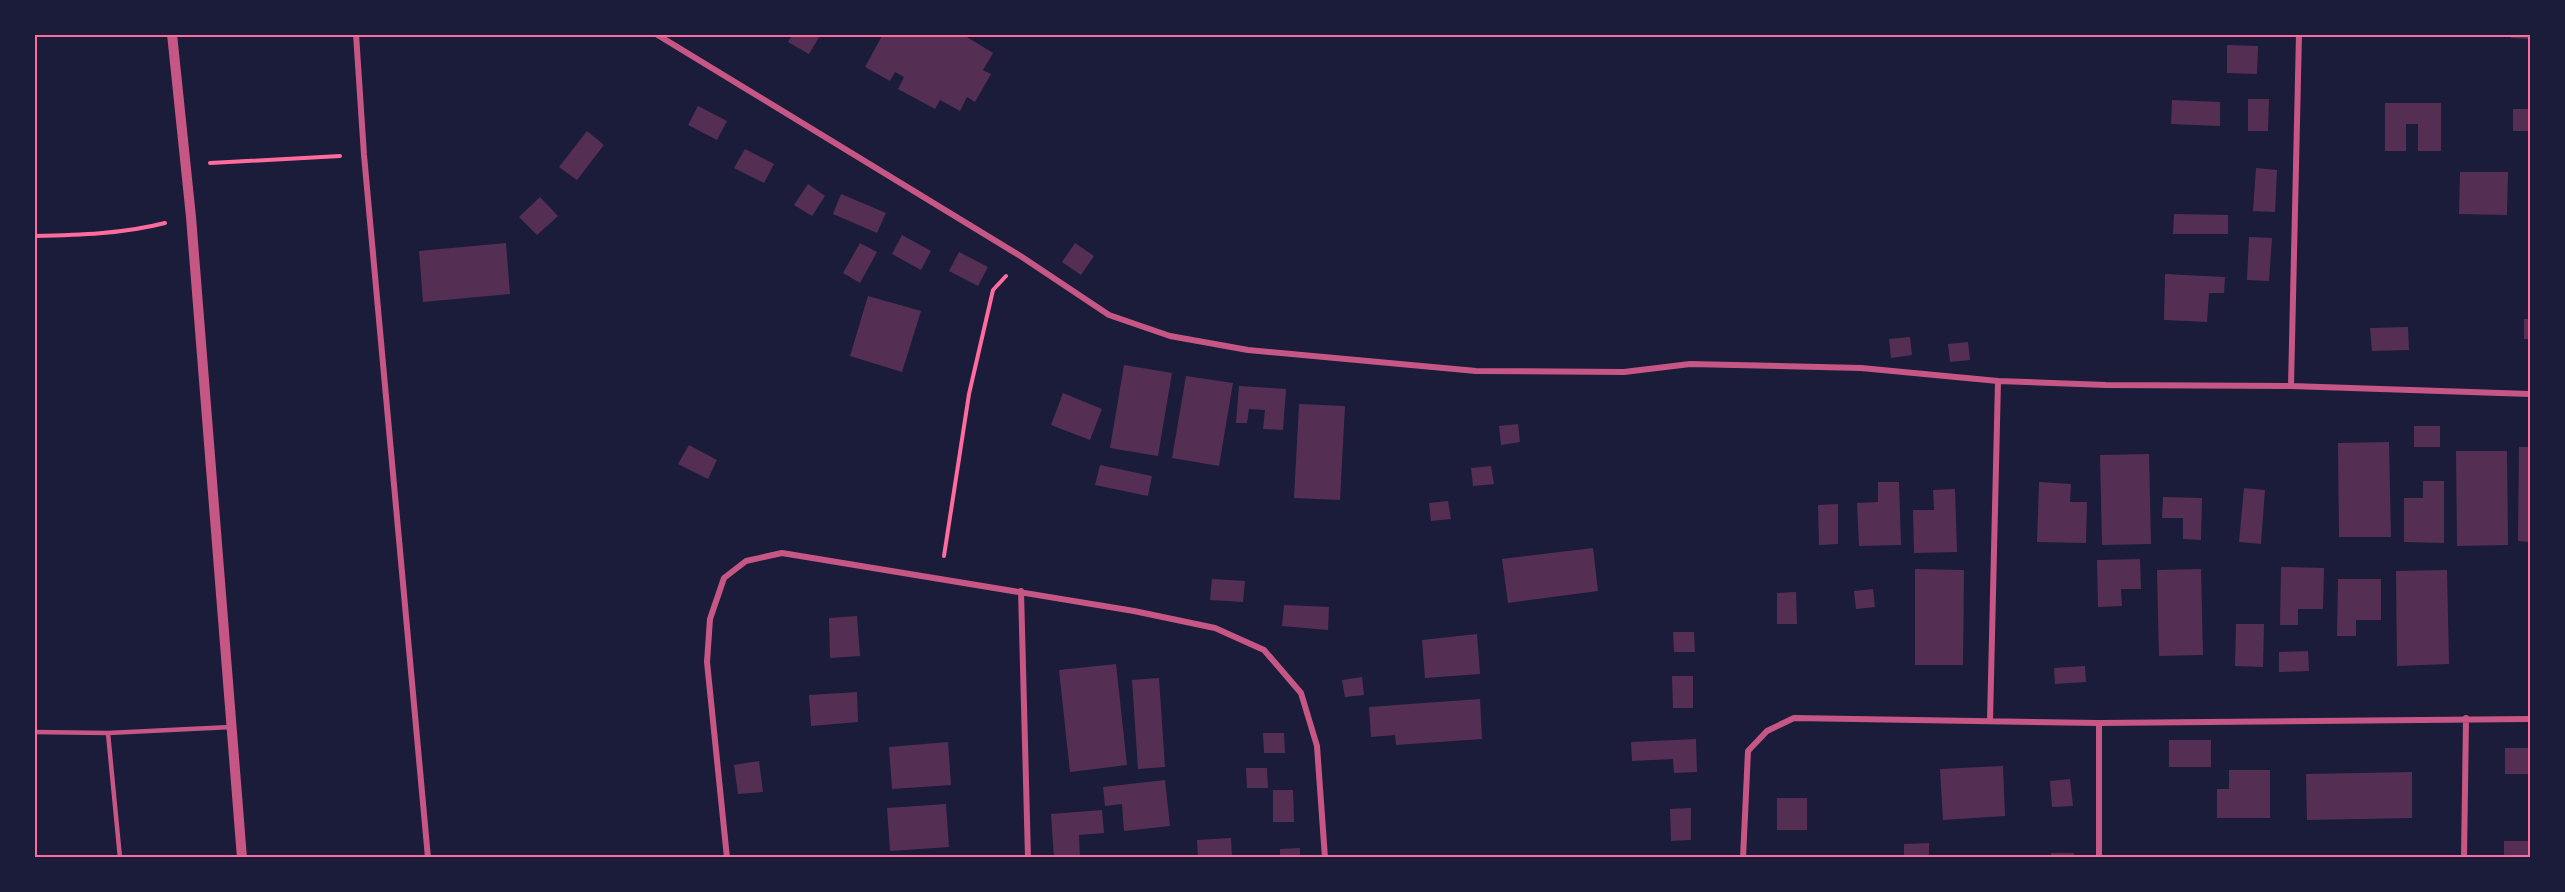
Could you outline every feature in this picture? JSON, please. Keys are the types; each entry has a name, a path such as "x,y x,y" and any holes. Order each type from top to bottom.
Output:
{"street":[{"path":"172,34 191,217 242,858"},
{"path":"356,34 364,155 428,858"},
{"path":"656,34 1022,257 1109,315 1170,336 1248,350 1476,371 1624,372 1690,364 1861,368 1998,381 2106,386 2291,386 2530,394"},
{"path":"2291,386 2299,34"},
{"path":"1990,721 1998,381"},
{"path":"727,858 707,662 710,619 724,578 747,561 782,553 940,580 1021,591 1215,628 1264,650 1301,693 1317,746 1324,858"},
{"path":"1021,591 1028,858"},
{"path":"1743,858 1748,751 1767,731 1794,718 2099,723 2530,719"},
{"path":"2464,858 2466,718"},
{"path":"2099,723 2099,858"}],"lane":[{"path":"34,732 108,733 231,727"},
{"path":"108,733 120,858"}],"path":[{"path":"185,164 364,155"},
{"path":"34,236 78,236 146,228 191,217"},
{"path":"940,580 969,394 993,290 1022,257"}],"building":[{"path":"793,34 821,34 809,54 788,42"},
{"path":"883,34 962,34 993,53 983,70 991,74 975,102 967,97 960,111 940,100 935,109 898,89 904,77 895,72 890,81 865,67"},
{"path":"2511,34 2530,34 2530,39 2511,38"},
{"path":"2227,45 2258,46 2257,74 2227,73"},
{"path":"2248,99 2269,99 2268,131 2248,131"},
{"path":"2172,100 2220,102 2220,126 2171,124"},
{"path":"2385,103 2441,103 2441,151 2418,151 2418,124 2406,124 2406,151 2385,151"},
{"path":"698,106 727,121 717,140 688,125"},
{"path":"2513,109 2530,109 2530,131 2513,131"},
{"path":"587,131 604,145 577,180 559,167"},
{"path":"745,149 774,164 764,183 734,168"},
{"path":"2256,168 2277,170 2275,212 2253,211"},
{"path":"2460,172 2508,172 2507,215 2459,214"},
{"path":"808,184 825,196 812,216 794,205"},
{"path":"841,194 886,213 877,233 833,214"},
{"path":"540,197 558,216 537,235 519,217"},
{"path":"2174,214 2228,215 2228,234 2173,234"},
{"path":"902,235 931,251 921,270 892,254"},
{"path":"2249,237 2272,238 2269,281 2247,280"},
{"path":"506,243 510,294 423,302 419,251"},
{"path":"860,243 877,252 860,283 843,273"},
{"path":"1075,243 1094,256 1081,275 1062,262"},
{"path":"959,252 988,267 978,286 949,271"},
{"path":"2165,274 2225,277 2224,293 2209,293 2207,322 2164,320"},
{"path":"868,296 921,311 902,372 850,356"},
{"path":"2524,319 2530,319 2530,339 2524,339"},
{"path":"2408,327 2409,350 2372,351 2370,328"},
{"path":"1910,337 1912,355 1891,358 1889,339"},
{"path":"1968,342 1970,360 1950,362 1948,344"},
{"path":"1124,365 1172,373 1158,456 1110,448"},
{"path":"1186,376 1233,383 1219,466 1172,458"},
{"path":"1239,386 1286,389 1283,430 1263,429 1265,410 1249,409 1247,423 1236,423"},
{"path":"1063,393 1102,409 1090,440 1051,425"},
{"path":"1299,404 1345,406 1340,500 1294,498"},
{"path":"1518,424 1520,442 1501,445 1499,426"},
{"path":"2414,426 2440,426 2440,447 2414,447"},
{"path":"2389,442 2391,537 2339,537 2338,443"},
{"path":"689,445 717,460 708,479 678,464"},
{"path":"2519,447 2530,447 2530,542 2518,541"},
{"path":"2456,451 2507,451 2508,545 2457,546"},
{"path":"2149,454 2151,544 2102,545 2100,455"},
{"path":"1100,465 1152,476 1148,496 1095,485"},
{"path":"1491,466 1494,484 1473,486 1471,468"},
{"path":"2423,481 2444,481 2444,543 2404,542 2404,498 2423,498"},
{"path":"1878,482 1899,482 1901,545 1859,546 1857,503 1878,502"},
{"path":"2039,482 2071,484 2070,502 2087,502 2086,543 2037,542"},
{"path":"2244,488 2265,490 2261,544 2239,542"},
{"path":"1955,489 1957,552 1914,553 1913,510 1934,510 1933,490"},
{"path":"2163,497 2202,498 2201,540 2183,539 2183,518 2162,518"},
{"path":"1448,501 1451,519 1431,521 1429,503"},
{"path":"1838,504 1838,544 1819,545 1818,505"},
{"path":"1593,548 1598,591 1508,603 1502,559"},
{"path":"2140,559 2141,589 2121,589 2122,606 2098,607 2097,560"},
{"path":"2281,567 2324,568 2323,609 2298,609 2298,625 2280,625"},
{"path":"1915,569 1964,570 1963,665 1915,665"},
{"path":"2201,569 2203,655 2159,656 2157,570"},
{"path":"2447,570 2449,664 2397,666 2396,571"},
{"path":"1212,579 1245,581 1243,602 1210,600"},
{"path":"2338,579 2381,579 2381,620 2356,620 2356,636 2337,636"},
{"path":"1873,589 1875,607 1856,609 1854,591"},
{"path":"1796,592 1797,624 1777,624 1777,593"},
{"path":"1284,605 1329,607 1328,630 1282,626"},
{"path":"857,616 860,656 830,658 829,618"},
{"path":"2236,624 2264,624 2263,667 2235,666"},
{"path":"1673,632 1694,632 1695,652 1674,652"},
{"path":"1477,634 1480,674 1425,678 1422,640"},
{"path":"2308,651 2309,671 2279,672 2279,652"},
{"path":"1116,664 1127,765 1070,772 1059,670"},
{"path":"2085,666 2086,682 2055,684 2054,668"},
{"path":"1672,676 1693,676 1693,708 1673,708"},
{"path":"1362,677 1364,695 1345,697 1342,680"},
{"path":"1159,678 1165,767 1138,769 1132,680"},
{"path":"857,692 858,722 811,726 809,695"},
{"path":"1480,699 1482,739 1396,745 1395,735 1371,737 1369,707"},
{"path":"1263,733 1284,733 1285,753 1264,753"},
{"path":"1696,739 1697,772 1674,773 1673,759 1632,761 1631,742"},
{"path":"2169,740 2211,740 2211,767 2169,767"},
{"path":"948,742 951,785 892,789 889,747"},
{"path":"2505,748 2528,748 2528,774 2505,774"},
{"path":"759,761 763,792 738,794 734,765"},
{"path":"2003,766 2005,816 1943,820 1940,769"},
{"path":"1246,768 1267,768 1268,788 1247,788"},
{"path":"2229,770 2270,770 2270,818 2217,818 2217,789 2229,789"},
{"path":"2412,772 2412,818 2307,820 2306,774"},
{"path":"2070,779 2073,806 2052,807 2050,781"},
{"path":"1165,780 1170,826 1124,831 1122,804 1105,806 1103,787"},
{"path":"1273,790 1293,790 1294,822 1273,822"},
{"path":"1777,798 1807,798 1807,830 1777,830"},
{"path":"946,804 949,847 890,851 887,808"},
{"path":"1691,808 1691,840 1671,841 1670,809"},
{"path":"1102,810 1104,833 1079,835 1080,858 1054,858 1051,814"},
{"path":"1231,838 1232,858 1198,858 1197,840"},
{"path":"2504,841 2530,841 2530,858 2504,858"},
{"path":"1929,843 1929,858 1904,858 1904,844"},
{"path":"1300,848 1300,858 1280,858 1280,849"},
{"path":"2051,853 2074,853 2074,858 2051,858"}]}
